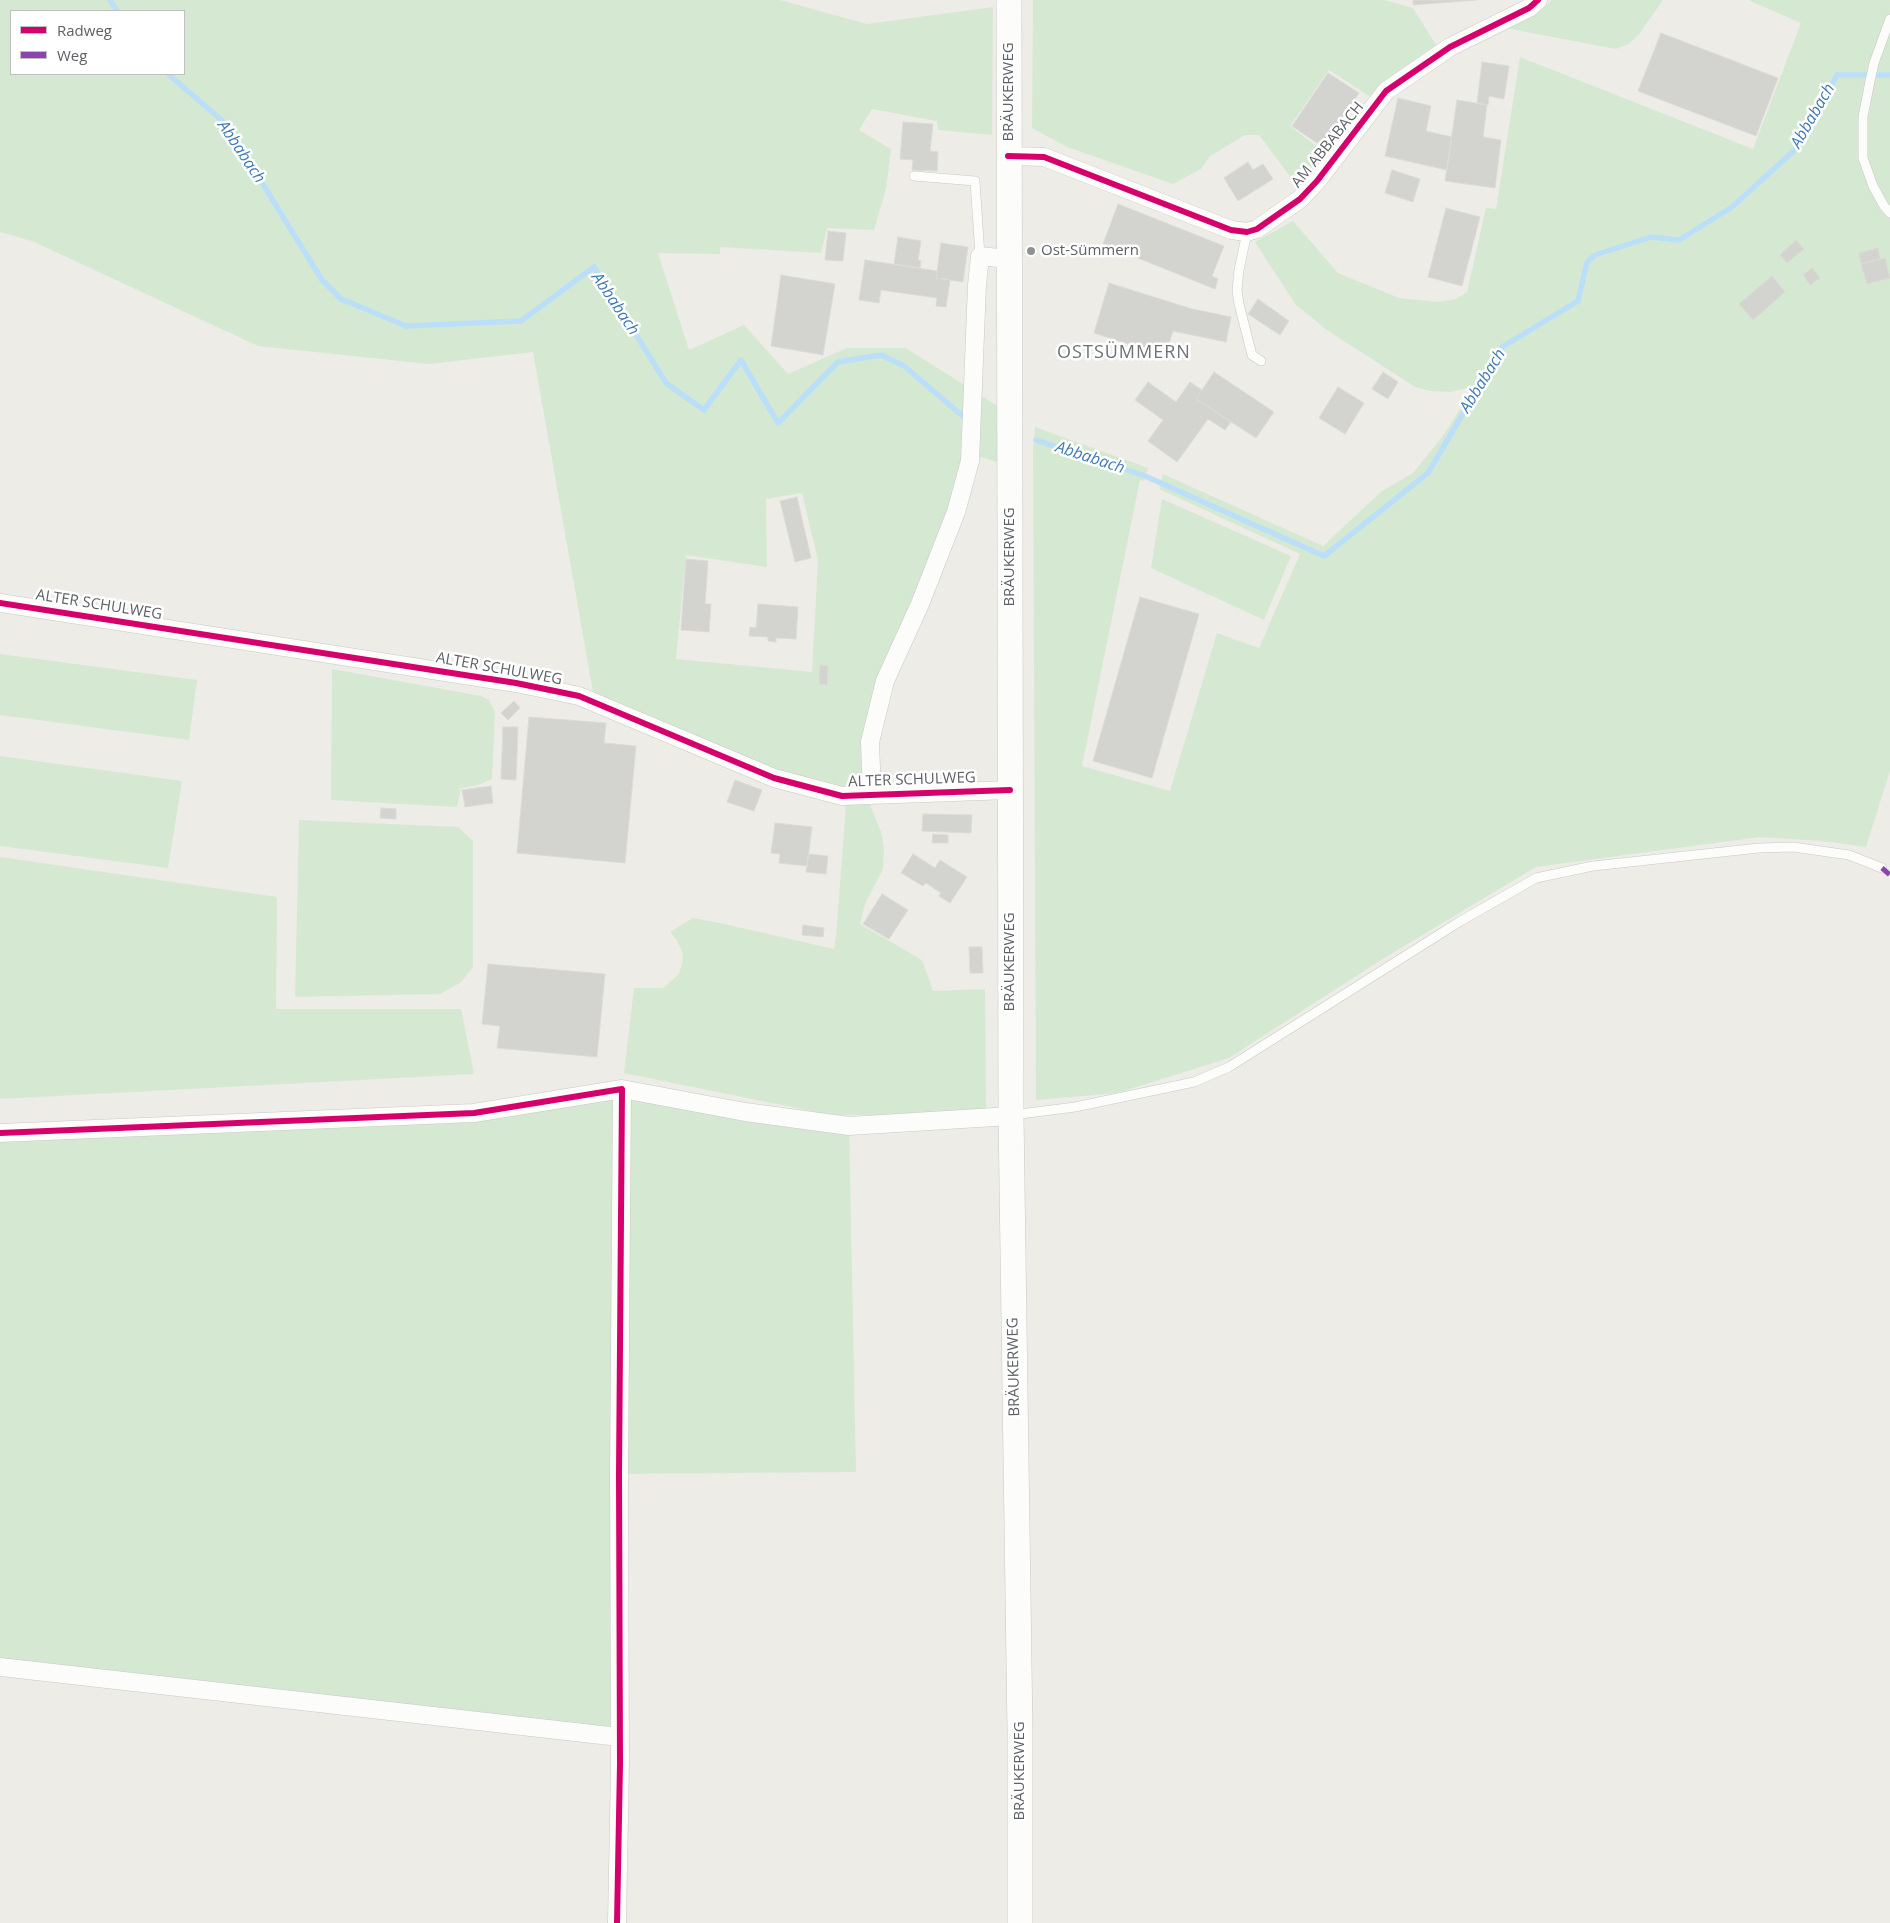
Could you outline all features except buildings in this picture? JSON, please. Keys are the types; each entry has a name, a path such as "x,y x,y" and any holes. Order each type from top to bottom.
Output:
{"main road":[{"name":"BRÄUKERWEG","path":"1009,0 1011,1116 1020,1731 1020,1923"}],"street":[{"name":"AM ABBABACH","path":"1247,232 1266,224 1300,199 1336,159 1386,91 1450,47 1529,8 1538,0"},
{"path":"1008,156 1044,157 1231,230 1247,232"},
{"path":"872,794 870,742 885,681 920,604 956,512 970,461 977,285 980,256 1008,259"},
{"name":"ALTER SCHULWEG","path":"0,603 516,683 579,696 774,778 842,796 1010,790"},
{"path":"0,1133 474,1113 622,1089 745,1112 849,1126 1011,1116"},
{"path":"617,1923 620,1764 618,1737 622,1089"},
{"path":"0,1668 618,1737"}],"lane":[{"path":"1890,19 1874,63 1863,117 1863,158 1873,186 1890,213"},
{"path":"914,176 975,181 980,256"},
{"path":"1247,232 1237,290 1252,355 1262,361"},
{"path":"1011,1116 1075,1108 1194,1082 1229,1066 1459,922 1536,878 1593,866 1759,848 1793,847 1849,855 1882,868"}],"green space":[{"path":"0,0 780,0 867,24 993,7 992,135 938,130 937,121 872,109 859,130 891,149 886,189 874,230 827,228 821,253 720,247 720,254 658,253 689,350 744,325 788,374 847,348 906,348 1002,409 1003,464 965,452 965,462 913,604 865,790 841,790 775,773 593,692 533,352 429,364 258,346 32,241 0,232","holes":["802,493 818,560 812,672 676,659 686,555 767,567 766,499"]},
{"path":"1033,0 1384,0 1413,8 1436,45 1393,75 1369,96 1329,70 1290,126 1327,154 1298,187 1259,135 1245,135 1210,156 1201,169 1173,184 1067,147 1032,128"},
{"path":"1552,0 1663,0 1639,34 1629,44 1616,49 1505,28 1538,12"},
{"path":"1748,0 1890,0 1890,771 1866,847 1822,841 1760,837 1536,867 1381,960 1229,1058 1117,1093 1036,1100 1033,451 1035,427 1148,468 1144,481 1140,480 1082,766 1170,791 1217,633 1259,648 1300,554 1159,489 1163,474 1323,546 1382,491 1413,473 1442,437 1475,386 1451,392 1430,391 1415,387 1327,330 1296,305 1255,242 1293,221 1338,273 1399,298 1438,302 1456,299 1467,292 1486,208 1496,209 1520,57 1753,149 1801,23"},
{"path":"1162,499 1291,556 1264,620 1151,568"},
{"path":"0,654 197,680 189,740 0,715"},
{"path":"332,669 481,696 489,700 495,712 492,779 478,785 461,788 457,807 331,800"},
{"path":"0,756 182,781 168,868 0,846"},
{"path":"869,803 882,834 884,850 883,869 865,904 860,924 922,960 933,991 985,989 986,1109 886,1115 831,1115 624,1073 634,988 663,988 679,974 683,960 682,952 677,940 670,932 693,918 834,949 846,805"},
{"path":"299,820 458,827 473,841 473,967 460,983 440,994 295,997"},
{"path":"0,857 277,897 276,1009 461,1009 474,1074 0,1099"},
{"path":"622,1089 849,1126 856,1472 619,1474 619,1737 0,1667 0,1138 474,1113"}],"waterway":[{"name":"Abbabach","path":"110,0 116,10"},
{"name":"Abbabach","path":"169,75 225,123 322,280 341,299 406,326 521,321 594,267 666,383 704,410 741,360 778,423 838,362 881,355 904,366 965,418"},
{"name":"Abbabach","path":"1036,440 1145,476 1324,556 1428,473 1502,347 1578,301 1587,262 1595,255 1651,237 1679,240 1732,207 1798,147 1837,75 1890,75"}],"marked path":[{"path":"1882,868 1890,875"}],"cycle path":[{"path":"1008,156 1044,157 1231,230 1247,232 1257,229 1300,199 1317,181 1386,91 1450,47 1529,8 1538,0"},
{"path":"0,603 516,683 579,696 774,778 842,796 1010,790"},
{"path":"0,1133 474,1113 622,1089 619,1474 620,1764 617,1923"}],"place":[{"name":"Ost-Sümmern","path":"1031,251"}],"district":[{"name":"OSTSÜMMERN","path":"1124,353"}]}
